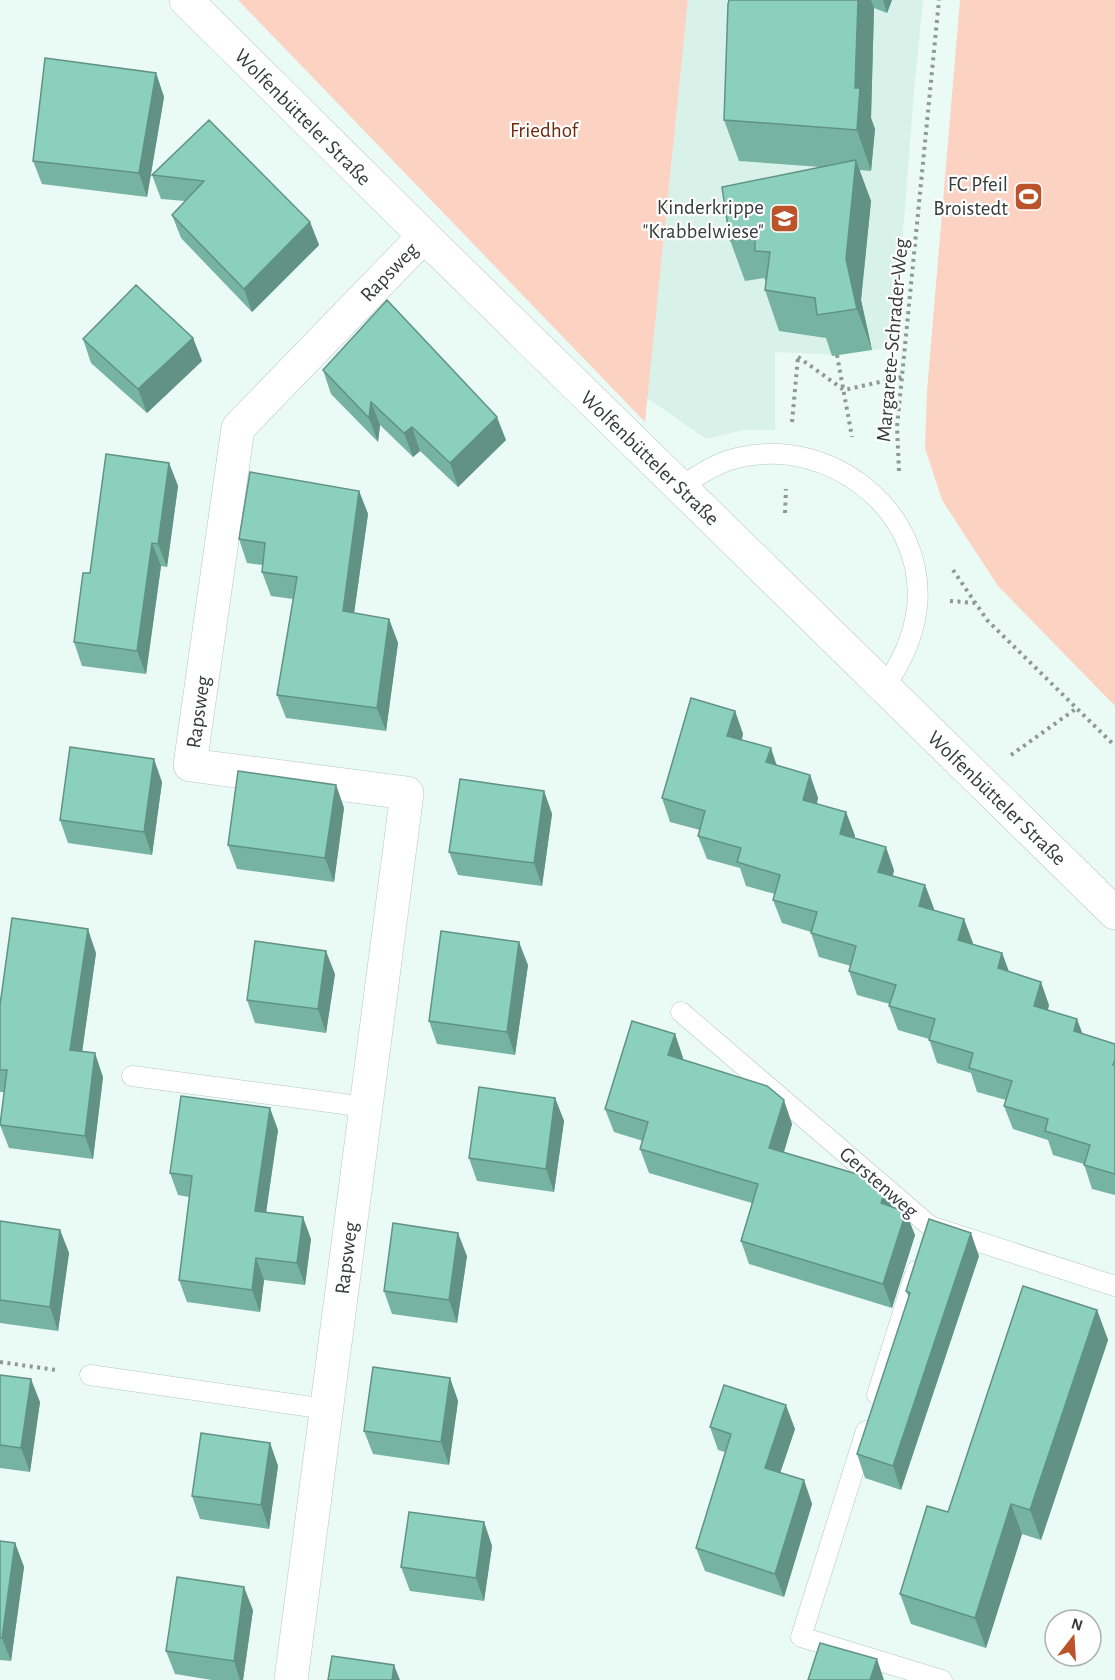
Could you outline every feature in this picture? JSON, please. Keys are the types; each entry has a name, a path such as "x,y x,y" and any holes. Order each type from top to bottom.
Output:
{"street":[{"name":"Wolfenbütteler Straße","path":"186,0 1115,913"},
{"name":"Rapsweg","path":"291,1680 407,793 190,765 238,428 424,236"}],"lane":[{"path":"680,488 706,470 735,458 766,453 798,455 828,463 861,483 879,499 897,522 909,549 916,578 917,607 912,636 901,663 884,688"},
{"name":"Gerstenweg","path":"681,1012 930,1226 1115,1286"},
{"path":"132,1076 366,1107"},
{"path":"930,1226 801,1637 942,1680"},
{"path":"90,1375 326,1409"}],"path":[{"name":"Margarete-Schrader-Weg","path":"899,472 897,427 939,0"},
{"path":"837,355 861,483"},
{"path":"798,357 844,390 902,377"},
{"path":"950,567 987,620 1115,746"},
{"path":"1011,755 1077,708"},
{"path":"0,1362 90,1375"}],"shaded area":[{"name":"Kinderkrippe \"Krabbelwiese\"","path":"688,0 923,0 894,347 837,355 775,352 775,430 744,430 706,439 647,398"}],"green space":[{"name":"Friedhof","path":"238,0 688,0 645,422"},
{"name":"FC Pfeil Broistedt","path":"960,0 1115,0 1115,706 998,586 942,500 925,448 927,391"}],"building":[{"path":"729,0 858,0 855,88 860,88 857,130 724,120"},
{"path":"45,58 156,73 139,173 33,161"},
{"path":"209,120 310,222 244,289 172,215 204,181 152,175"},
{"path":"856,160 846,259 857,309 817,315 815,298 765,290 770,252 755,251 755,236 730,240 722,187"},
{"path":"136,285 193,338 138,389 83,339"},
{"path":"387,300 497,417 450,463 412,427 404,433 371,402 369,418 323,370"},
{"path":"106,454 169,463 158,544 152,543 137,651 74,642 83,573 90,573"},
{"path":"250,472 359,491 343,611 389,619 377,708 277,695 297,577 262,572 265,543 239,539"},
{"path":"691,698 735,711 727,736 771,748 766,762 810,775 803,800 846,812 840,834 886,847 878,872 925,885 919,906 964,919 958,940 1002,953 998,968 1041,982 1034,1006 1077,1019 1074,1031 1115,1044 1113,1065 1115,1066 1115,1174 1084,1165 1090,1145 1045,1131 1048,1119 1004,1106 1012,1081 969,1068 973,1053 929,1040 935,1019 889,1006 896,985 849,971 856,946 811,933 817,912 773,900 780,875 737,862 741,848 698,836 705,811 662,798"},
{"path":"70,747 154,759 144,832 60,820"},
{"path":"238,771 336,785 325,858 228,845"},
{"path":"460,779 544,791 534,863 449,852"},
{"path":"12,918 88,929 70,1050 95,1053 85,1136 0,1125 7,1070 0,1070 0,1005"},
{"path":"441,931 519,942 507,1032 429,1021"},
{"path":"255,941 326,951 318,1009 247,1000"},
{"path":"632,1021 675,1034 668,1055 767,1086 784,1100 769,1148 877,1180 886,1188 881,1203 906,1212 883,1284 741,1241 758,1184 640,1149 648,1122 605,1109"},
{"path":"479,1087 555,1098 546,1169 469,1158"},
{"path":"181,1096 270,1108 255,1211 303,1217 297,1263 256,1258 252,1290 179,1280 192,1176 170,1173"},
{"path":"929,1219 971,1233 893,1466 857,1454 910,1293 906,1291"},
{"path":"0,1221 60,1230 50,1307 0,1300"},
{"path":"393,1223 458,1233 449,1300 384,1291"},
{"path":"1023,1286 1097,1310 1030,1510 1011,1504 975,1618 900,1594 927,1506 948,1512"},
{"path":"373,1367 450,1378 441,1442 364,1431"},
{"path":"0,1375 31,1379 21,1448 0,1445"},
{"path":"724,1385 786,1405 765,1468 804,1480 775,1574 696,1548 731,1434 710,1427"},
{"path":"201,1433 270,1443 261,1505 192,1496"},
{"path":"409,1512 484,1522 476,1578 401,1567"},
{"path":"0,1541 15,1543 2,1638 0,1638"},
{"path":"177,1577 244,1587 234,1661 166,1651"},
{"path":"820,1643 877,1659 870,1680 808,1680"},
{"path":"332,1656 394,1665 392,1680 328,1680"}],"place":[{"name":"FC Pfeil Broistedt","path":"1029,196"},
{"name":"Kinderkrippe \"Krabbelwiese\"","path":"785,219"}]}
